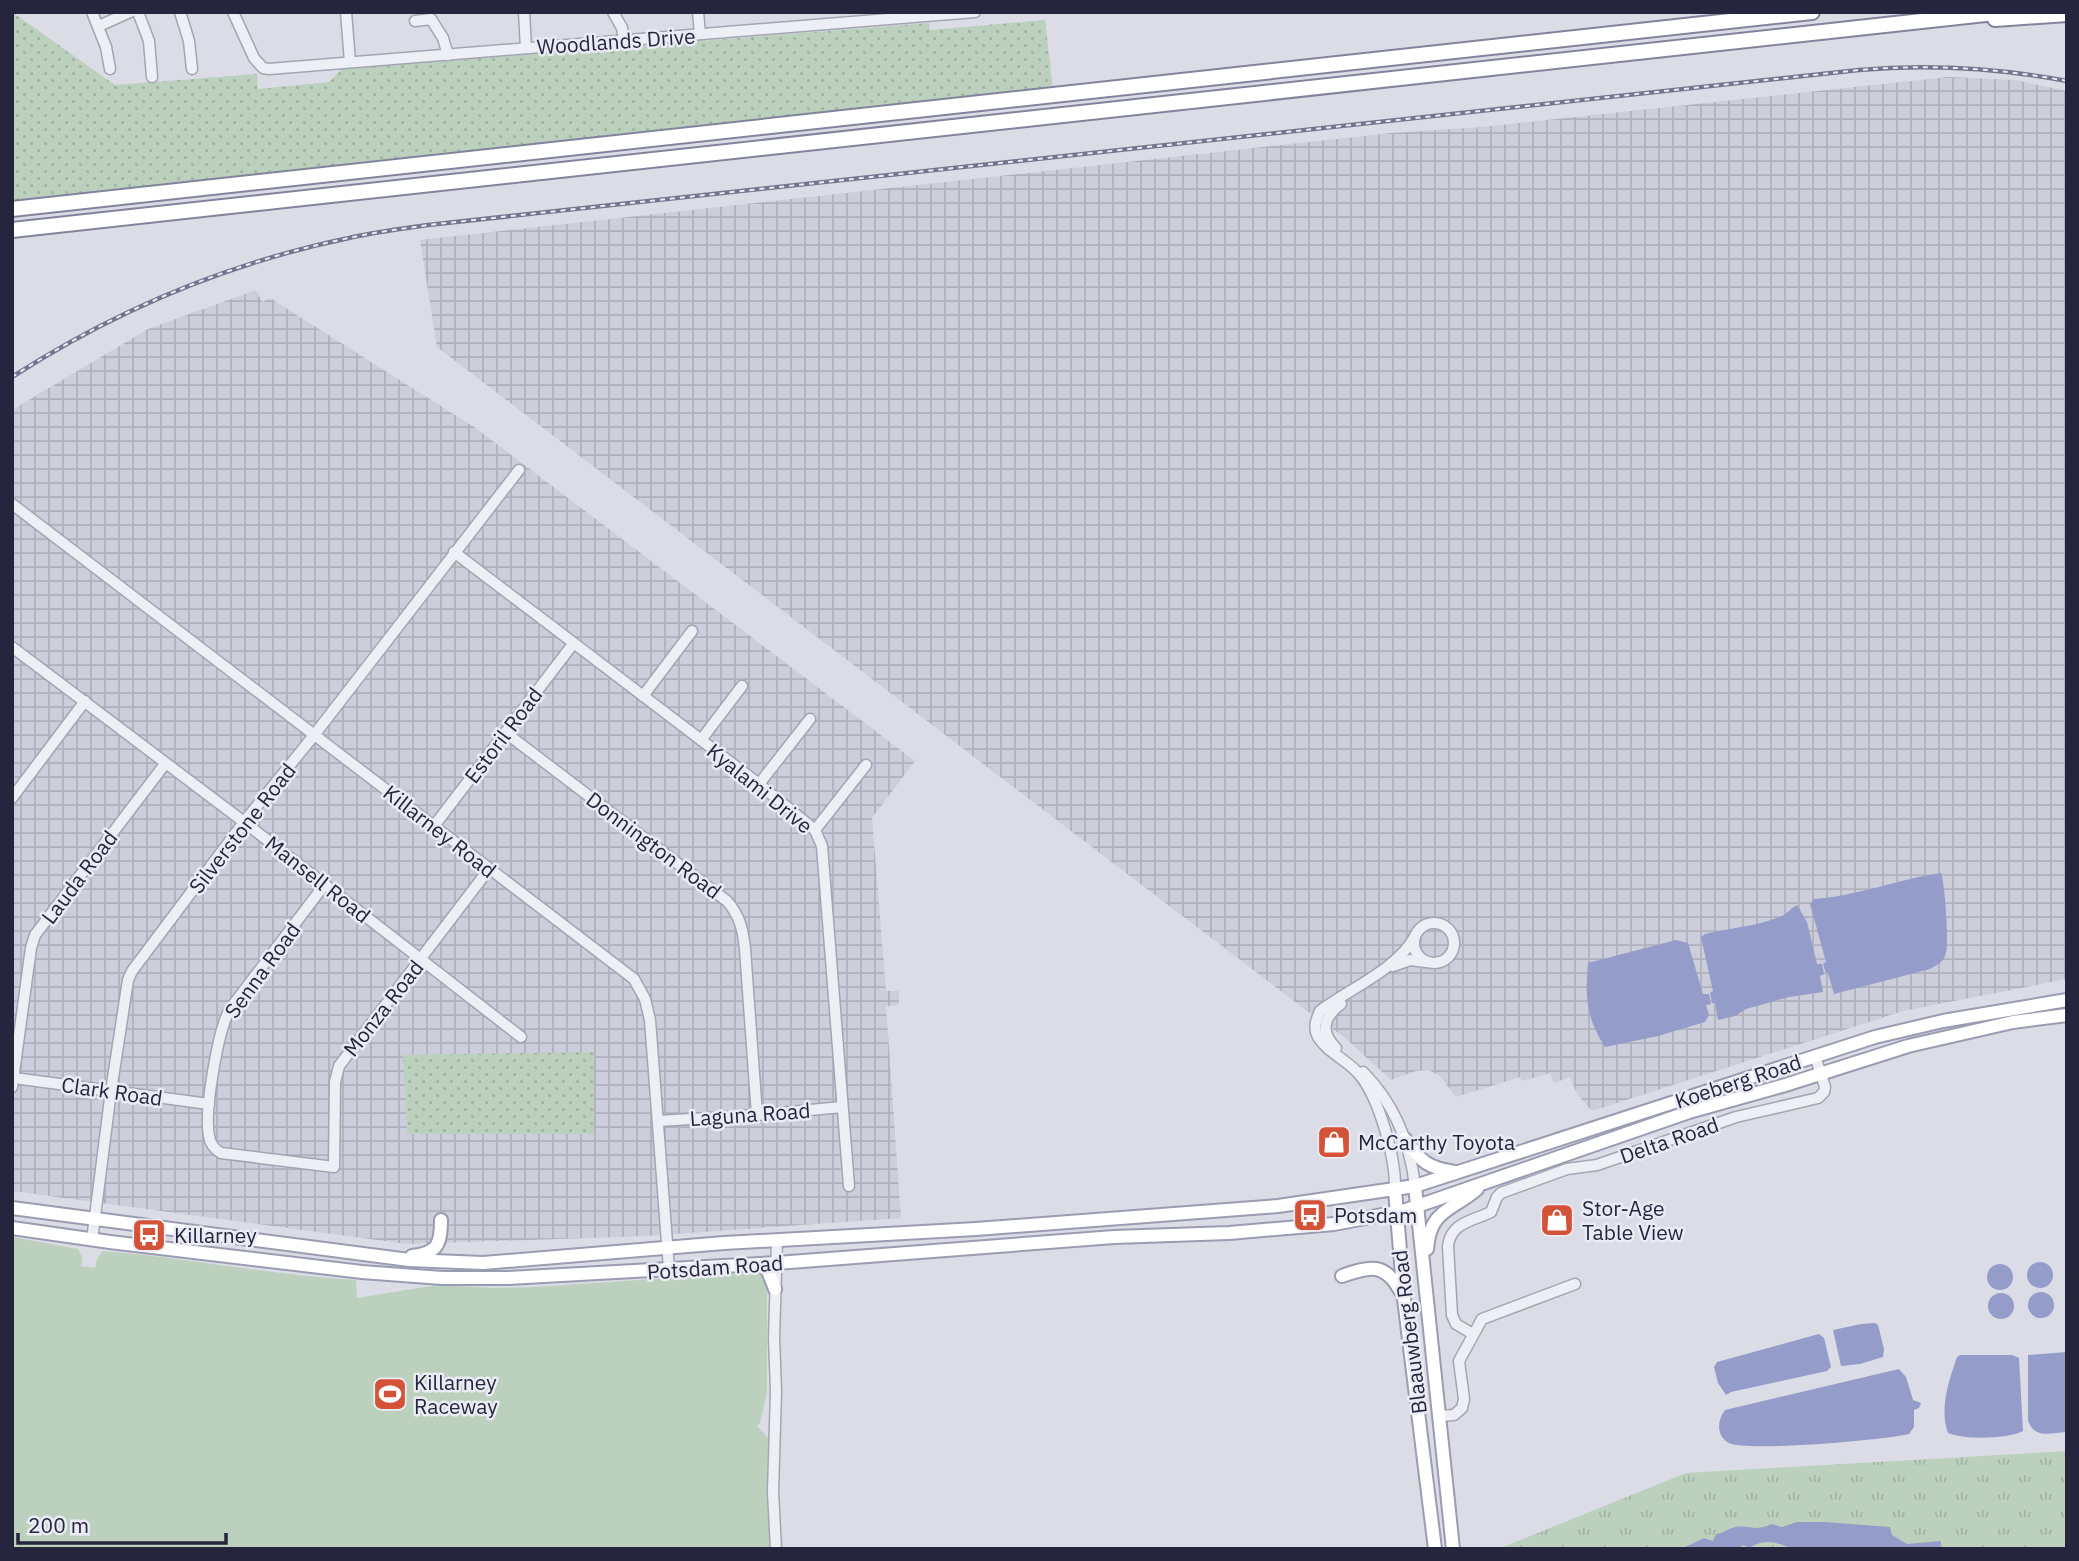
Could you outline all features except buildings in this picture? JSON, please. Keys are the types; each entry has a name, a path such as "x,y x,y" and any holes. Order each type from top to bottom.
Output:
{"highway":[{"path":"12,209 1812,12"},
{"path":"12,230 2004,12"},
{"path":"1800,35 2067,13"}],"main road":[{"name":"Koeberg Road","path":"1415,1186 1875,1037 1943,1021 2067,1000"},
{"name":"Koeberg Road","path":"1417,1206 1689,1112 1946,1036 2013,1022 2067,1015"},
{"path":"1405,1139 1425,1163 1434,1168 1458,1172"},
{"path":"1426,1277 1428,1238 1434,1221 1484,1182"},
{"name":"Potsdam Road","path":"12,1208 384,1257 449,1262 518,1262 667,1248 976,1229 1278,1206 1415,1186"},
{"name":"Blaauwberg Road","path":"1415,1186 1453,1549"},
{"name":"Blaauwberg Road","path":"1395,1189 1404,1299 1435,1549"},
{"name":"Potsdam Road","path":"12,1228 92,1240 401,1276 508,1278 777,1263 1100,1238 1234,1233 1334,1224 1396,1213 1417,1206"},
{"path":"1230,1209 1234,1233"},
{"path":"384,1257 415,1256 434,1249 440,1241 441,1220"},
{"path":"760,1264 768,1271 775,1289"},
{"path":"1342,1276 1365,1268 1382,1270 1393,1279 1404,1299"}],"street":[{"path":"92,12 106,47 110,69"},
{"path":"99,26 130,12"},
{"path":"138,12 149,41 152,77"},
{"path":"180,12 190,41 192,69"},
{"name":"Woodlands Drive","path":"233,12 258,64 269,69 700,34 872,16 975,12"},
{"path":"346,12 350,62"},
{"path":"524,12 526,48"},
{"path":"613,12 622,29 624,40"},
{"path":"698,12 700,34"},
{"path":"415,20 435,16 448,55"},
{"name":"Silverstone Road","path":"92,1240 111,1091 130,975 244,822 519,470"},
{"name":"Killarney Road","path":"12,504 634,979 645,999 650,1020 669,1269"},
{"name":"Kyalami Drive","path":"454,552 759,784 815,830 822,846 849,1186"},
{"path":"643,696 692,631"},
{"name":"Estoril Road","path":"434,826 573,644"},
{"name":"Mansell Road","path":"12,647 244,822 521,1037"},
{"path":"701,740 742,686"},
{"path":"12,798 85,701"},
{"path":"759,784 810,719"},
{"name":"Donnington Road","path":"506,733 734,908 743,928 757,1115"},
{"name":"Lauda Road","path":"13,1082 31,948 35,936 165,764"},
{"path":"815,830 866,765"},
{"name":"Monza Road","path":"334,1167 335,1082 339,1066 489,869"},
{"name":"Senna Road","path":"324,884 226,1015 209,1104 208,1133 211,1144 217,1151 334,1167"},
{"path":"1433,923 1443,925 1453,935 1454,944 1450,956 1439,963 1410,960 1394,965 1335,1008 1320,1029 1316,1019 1320,1012 1397,958 1422,927 1433,923"},
{"path":"1415,936 1416,951 1426,962"},
{"name":"Blaauwberg Road","path":"1320,1029 1335,1048 1375,1084 1398,1121 1405,1139 1415,1186"},
{"name":"Blaauwberg Road","path":"1320,1029 1320,1040 1359,1073 1369,1091 1390,1142 1395,1189"},
{"path":"1815,1056 1821,1074"},
{"name":"Delta Road","path":"1473,1334 1453,1321 1448,1241 1460,1225 1489,1214 1500,1193 1567,1169 1597,1165 1736,1117 1818,1098 1825,1087 1821,1074"},
{"name":"Clark Road","path":"13,1082 209,1104"},
{"name":"Laguna Road","path":"658,1121 842,1107"},
{"path":"776,1549 773,1492 777,1240"},
{"path":"1439,1416 1454,1415 1462,1408 1464,1399 1459,1361 1487,1315 1575,1284"}],"shaded area":[{"path":"1948,77 2015,80 2067,91 2067,979 1903,1011 1595,1110 1591,1110 1577,1094 1570,1077 1554,1083 1550,1073 1522,1081 1520,1077 1456,1097 1440,1076 1429,1070 1416,1071 1391,1080 1344,1037 437,347 420,240 1391,133 1482,127"},
{"path":"256,290 262,302 270,298 477,429 915,761 872,818 886,991 899,991 899,1005 886,1006 901,1218 647,1236 407,1244 12,1191 12,410 148,329"}],"green space":[{"path":"12,12 115,85 257,74 258,89 329,82 342,69 929,23 930,30 1045,20 1053,89 12,201"},
{"path":"594,1052 594,1134 407,1134 403,1055"},
{"name":"Killarney Raceway","path":"12,1237 78,1249 82,1257 81,1266 95,1268 103,1251 356,1280 357,1298 437,1285 535,1287 758,1272 767,1279 767,1392 757,1426 768,1438 767,1489 772,1549 12,1549"},
{"path":"2067,1451 2067,1549 1498,1549 1686,1473"}],"water":[{"path":"1941,873 1947,938 1946,953 1942,961 1930,969 1834,994 1823,964 1826,962 1810,904 1814,899 1846,895"},
{"path":"1797,905 1807,922 1817,964 1822,964 1824,974 1820,976 1823,992 1789,997 1718,1020 1715,1003 1712,1003 1710,993 1713,991 1701,937 1775,919"},
{"path":"1676,940 1688,943 1703,994 1709,994 1711,1004 1706,1005 1709,1015 1705,1022 1658,1036 1605,1047 1588,1007 1588,963"},
{"path":"2040,1262 2049,1266 2053,1275 2049,1284 2040,1288 2031,1284 2027,1275 2031,1266"},
{"path":"2000,1264 2009,1268 2013,1277 2009,1286 2000,1290 1991,1286 1987,1277 1991,1268"},
{"path":"2041,1292 2050,1296 2054,1305 2050,1314 2041,1318 2032,1314 2028,1305 2032,1296"},
{"path":"2001,1293 2010,1297 2014,1306 2010,1315 2001,1319 1992,1315 1988,1306 1992,1297"},
{"path":"1875,1323 1878,1325 1884,1349 1883,1357 1841,1366 1833,1330"},
{"path":"1819,1334 1824,1338 1831,1367 1827,1371 1726,1395 1718,1383 1714,1367 1717,1362"},
{"path":"2067,1352 2067,1432 2039,1433 2028,1421 2028,1355"},
{"path":"2012,1355 2019,1358 2023,1431 1986,1438 1948,1433 1944,1414 1946,1395 1957,1357"},
{"path":"1899,1369 1906,1377 1913,1400 1921,1403 1919,1408 1914,1410 1914,1427 1909,1434 1846,1442 1761,1446 1729,1443 1720,1432 1720,1418 1725,1410"},
{"path":"1797,1522 1890,1527 1892,1535 1907,1544 1941,1541 1940,1549 1792,1549 1765,1542 1749,1548 1743,1545 1738,1549 1681,1549 1704,1538 1713,1541 1716,1534 1732,1528 1760,1528 1771,1524 1782,1527"}],"railway":[{"path":"12,377 132,310 217,275 304,248 428,225 1859,70 1963,68 2067,81"}],"place":[{"name":"McCarthy Toyota","path":"1334,1142"},
{"name":"Potsdam","path":"1310,1215"},
{"name":"Stor-Age Table View","path":"1557,1220"},
{"name":"Killarney","path":"149,1235"},
{"name":"Killarney Raceway","path":"390,1394"}]}
